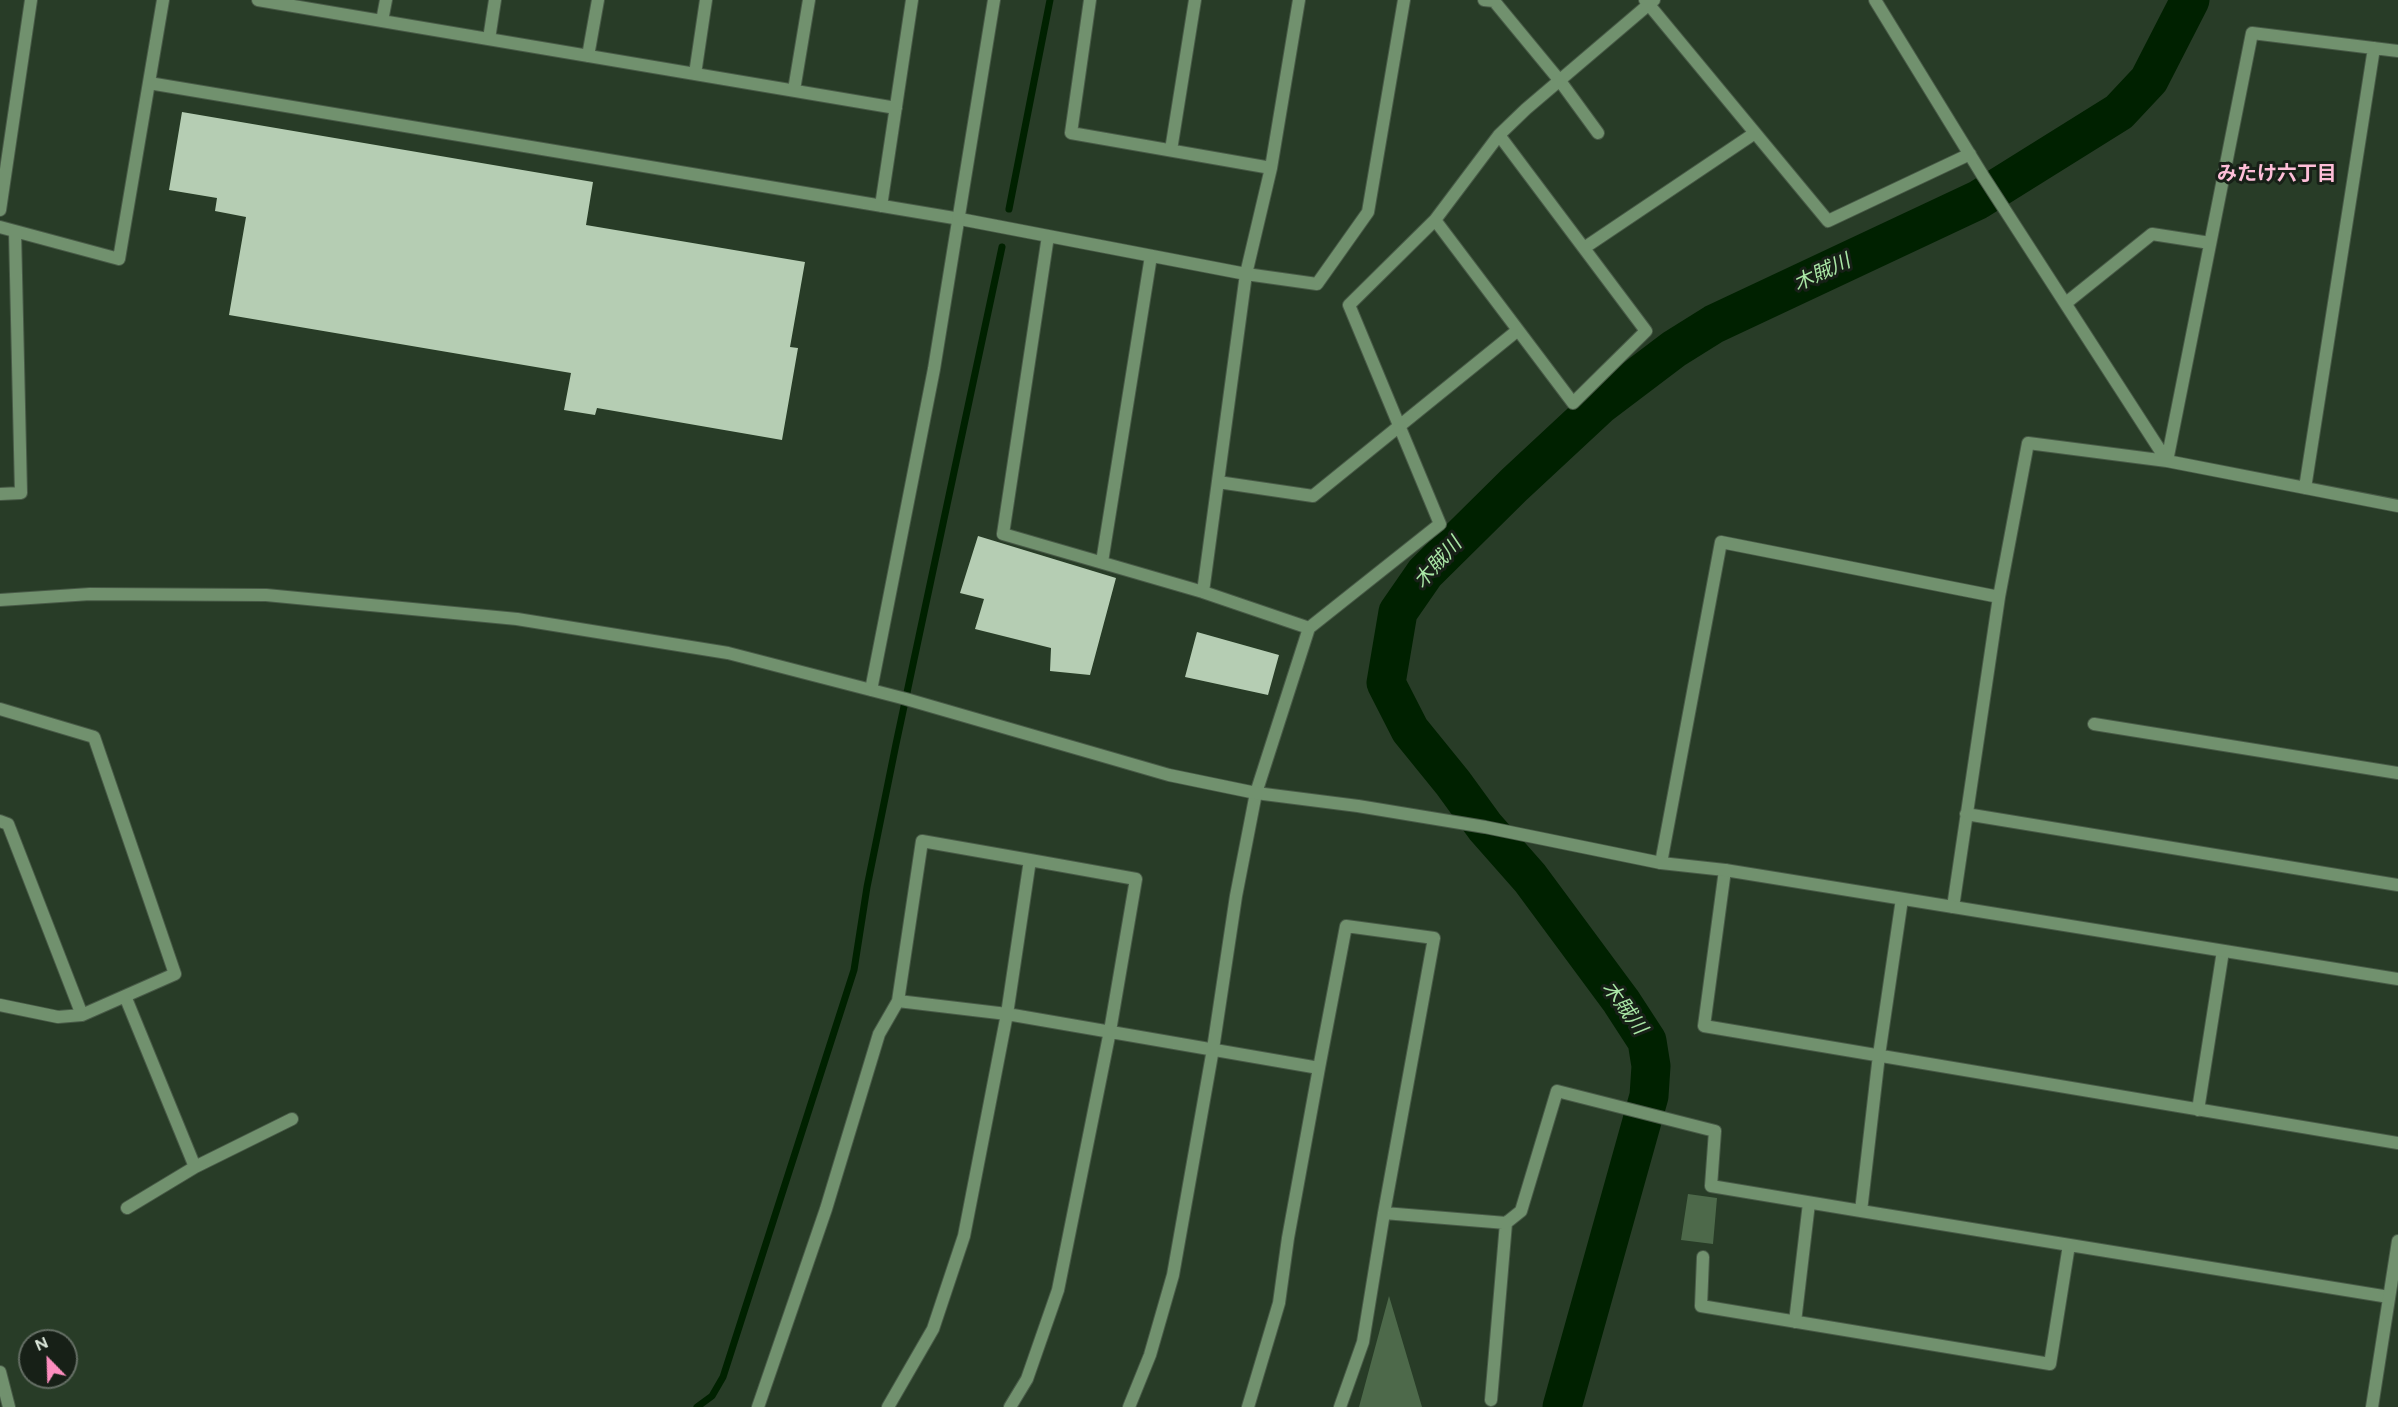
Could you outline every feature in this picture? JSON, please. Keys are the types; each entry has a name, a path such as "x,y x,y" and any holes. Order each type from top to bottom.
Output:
{"street":[{"path":"0,210 31,0"},
{"path":"0,227 119,259 163,0"},
{"path":"258,0 896,108"},
{"path":"382,21 386,0"},
{"path":"489,39 495,0"},
{"path":"588,56 598,0"},
{"path":"695,74 706,0"},
{"path":"795,84 809,0"},
{"path":"881,206 912,0"},
{"path":"871,690 918,458 960,219 994,0"},
{"path":"1090,0 1071,133 1272,168"},
{"path":"1171,150 1195,0"},
{"path":"1203,592 1246,274 1272,168 1299,0"},
{"path":"149,84 960,219 1246,274 1317,284 1368,212 1404,0"},
{"path":"1484,0 1494,2 1560,81 1598,133"},
{"path":"1875,0 1983,176 2167,461"},
{"path":"1129,1407 1150,1354 1173,1275 1213,1049 1236,896 1256,793 1309,628 1440,524 1349,305 1435,220 1499,135 1650,2 1828,221 1970,154"},
{"path":"2167,461 2252,33 2398,51"},
{"path":"2305,488 2374,48"},
{"path":"1584,248 1755,133"},
{"path":"1435,220 1573,403 1646,331 1499,135"},
{"path":"0,494 21,493 15,232"},
{"path":"2066,303 2152,234 2210,243"},
{"path":"1048,236 1003,534 1203,592 1309,628"},
{"path":"1102,562 1151,256"},
{"path":"1218,482 1313,496 1518,330"},
{"path":"1953,907 1999,597 2028,442 2167,461 2398,506"},
{"path":"1661,863 1721,542 1999,597"},
{"path":"0,600 90,594 266,595 517,619 728,653 871,690 1169,776 1256,793 1358,806 1485,827 1661,863 1725,870 2398,979"},
{"path":"0,709 94,737 175,974 82,1015 58,1017 0,1005"},
{"path":"2094,724 2398,773"},
{"path":"1966,814 2398,885"},
{"path":"0,821 8,824 82,1015"},
{"path":"758,1407 826,1209 879,1034 898,1001 922,841 1136,879 1110,1031 1058,1290 1027,1379 1010,1407"},
{"path":"888,1407 933,1329 964,1236 1007,1014 1030,860"},
{"path":"1725,870 1704,1026 2398,1143"},
{"path":"1861,1211 1879,1055 1902,899"},
{"path":"1248,1407 1279,1303 1346,926 1434,938 1363,1342 1340,1407"},
{"path":"2198,1110 2223,951"},
{"path":"125,996 195,1167"},
{"path":"898,1001 1007,1014 1319,1068"},
{"path":"1384,1213 1506,1223 1521,1211 1557,1091 1715,1131 1711,1186 2389,1297"},
{"path":"127,1208 195,1167 292,1119"},
{"path":"1795,1322 1809,1203"},
{"path":"1491,1400 1506,1223"},
{"path":"2372,1407 2398,1241"},
{"path":"1703,1257 1701,1306 2050,1364 2069,1245"},
{"path":"0,1372 9,1407"}],"green space":[{"path":"1688,1194 1717,1198 1713,1244 1681,1240"},
{"path":"1389,1296 1422,1407 1359,1407"}],"building":[{"path":"182,112 593,182 586,225 805,262 790,347 798,348 782,440 597,408 595,415 564,410 571,373 229,315 246,217 215,211 217,198 169,190"},
{"path":"978,536 1116,578 1090,675 1050,671 1051,648 975,629 984,599 960,593"},
{"path":"1197,632 1279,655 1268,695 1185,677"}],"waterway":[{"path":"1009,209 1050,0"},
{"name":"木賊川","path":"1562,1407 1649,1096 1651,1066 1647,1041 1621,1001 1530,878 1485,827 1410,730 1386,683 1398,612 1425,573 1514,485 1600,405 1674,349 1714,324 1978,200 2119,112 2149,80 2190,0"},
{"path":"697,1407 712,1396 723,1377 854,970 867,887 896,744 1002,247"}],"district":[{"name":"みたけ六丁目","path":"2277,174"}]}
